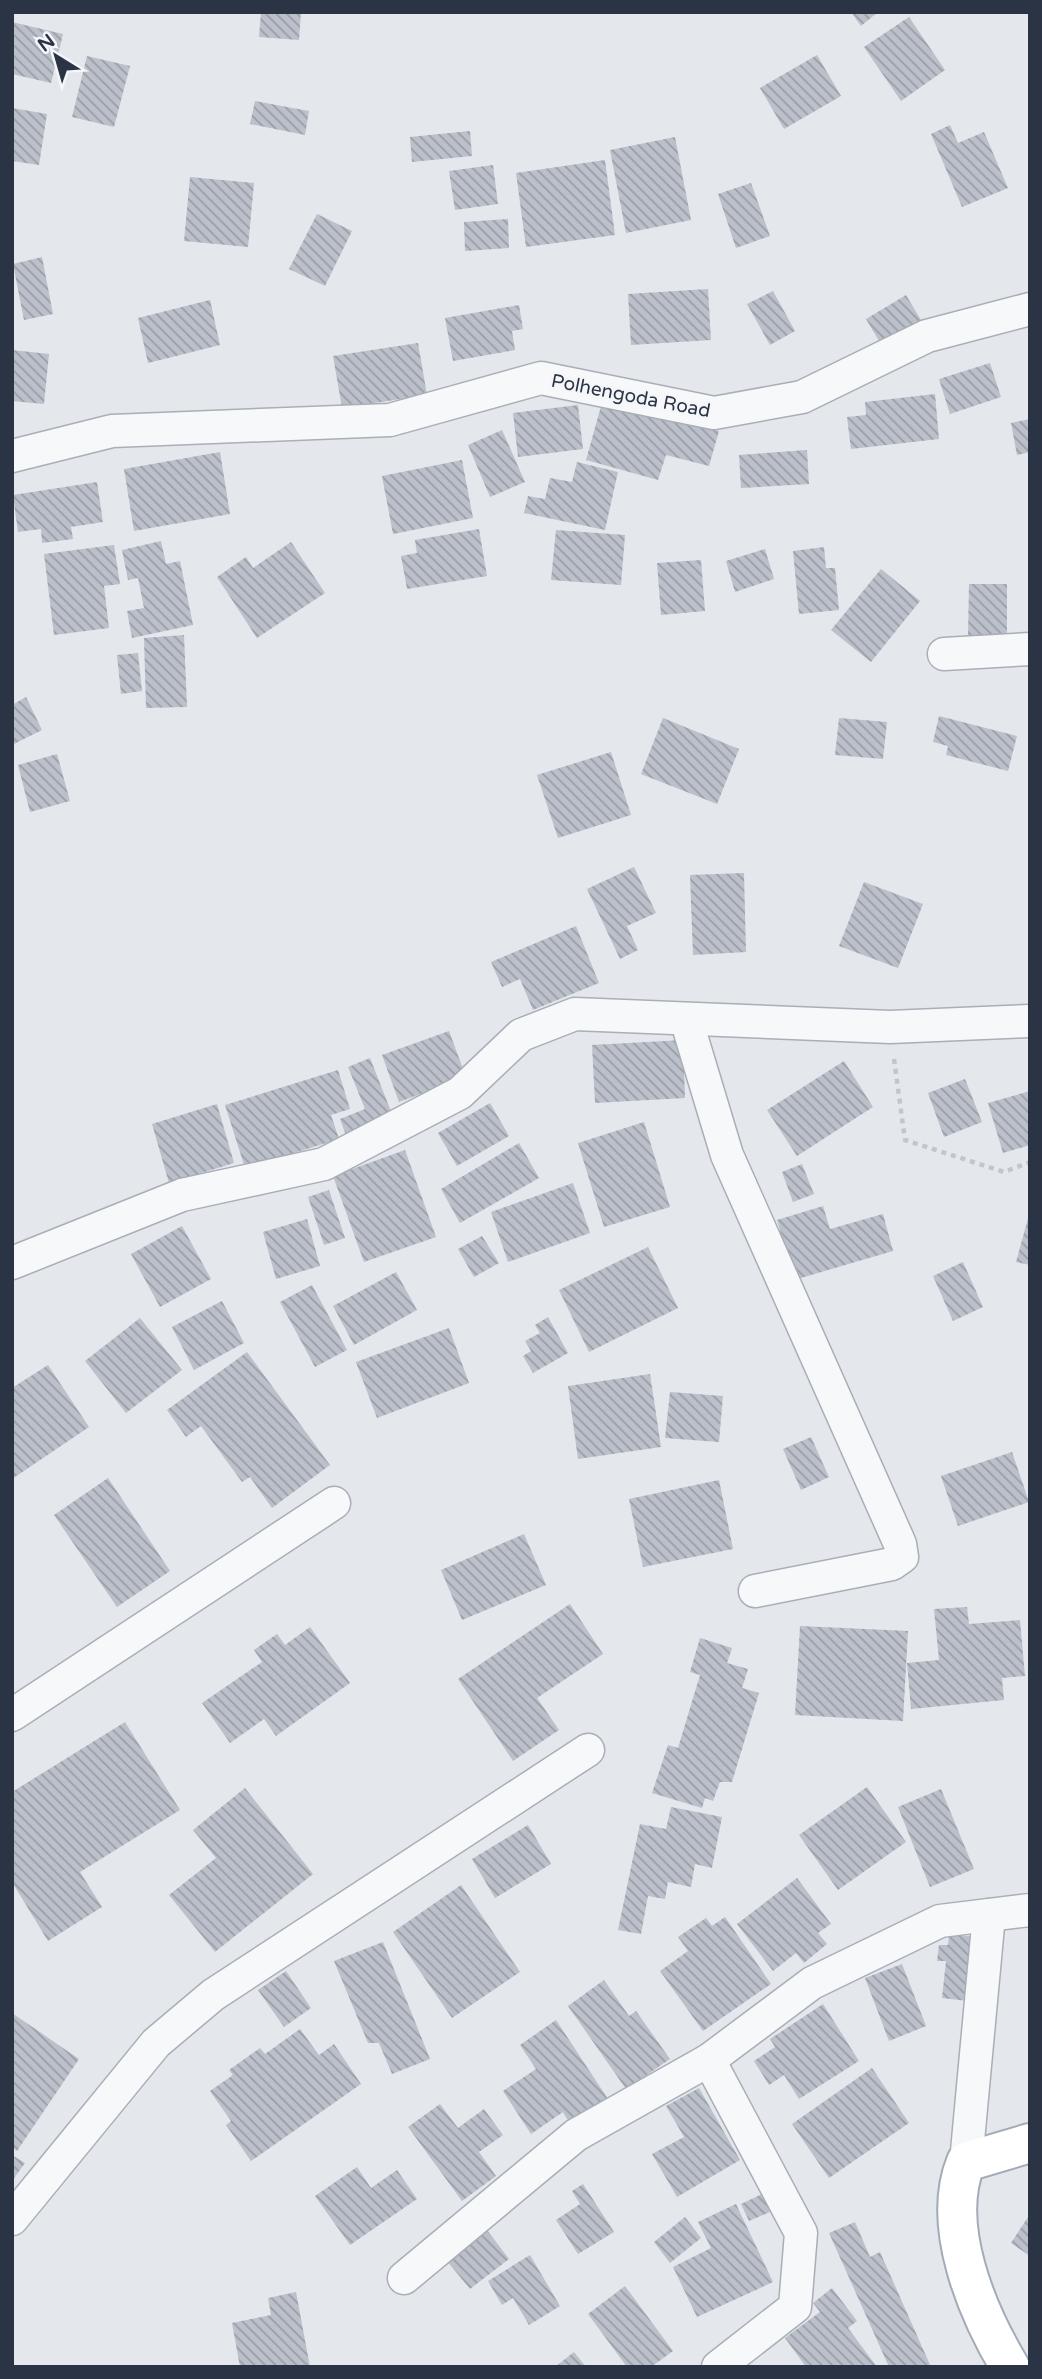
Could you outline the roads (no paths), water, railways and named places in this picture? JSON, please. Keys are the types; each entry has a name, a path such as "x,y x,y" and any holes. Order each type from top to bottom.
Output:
{"main road":[{"path":"1010,2367 985,2326 957,2228 957,2184 966,2162 1030,2143"}],"street":[{"name":"Polhengoda Road","path":"12,456 112,431 390,420 541,378 714,413 802,397 927,336 1030,309"},
{"path":"944,654 1030,649"},
{"path":"12,1264 181,1195 324,1164 460,1093 521,1035 575,1014 890,1027 1030,1021"},
{"path":"686,1019 727,1155 900,1544 902,1557 892,1564 755,1591"},
{"path":"12,1715 334,1503"},
{"path":"12,2219 156,2043 213,1995 588,1750"},
{"path":"404,2277 576,2135 709,2060 812,1983 940,1921 1030,1910"},
{"path":"966,2162 989,1915"},
{"path":"709,2060 801,2233 795,2307 718,2367"}]}
